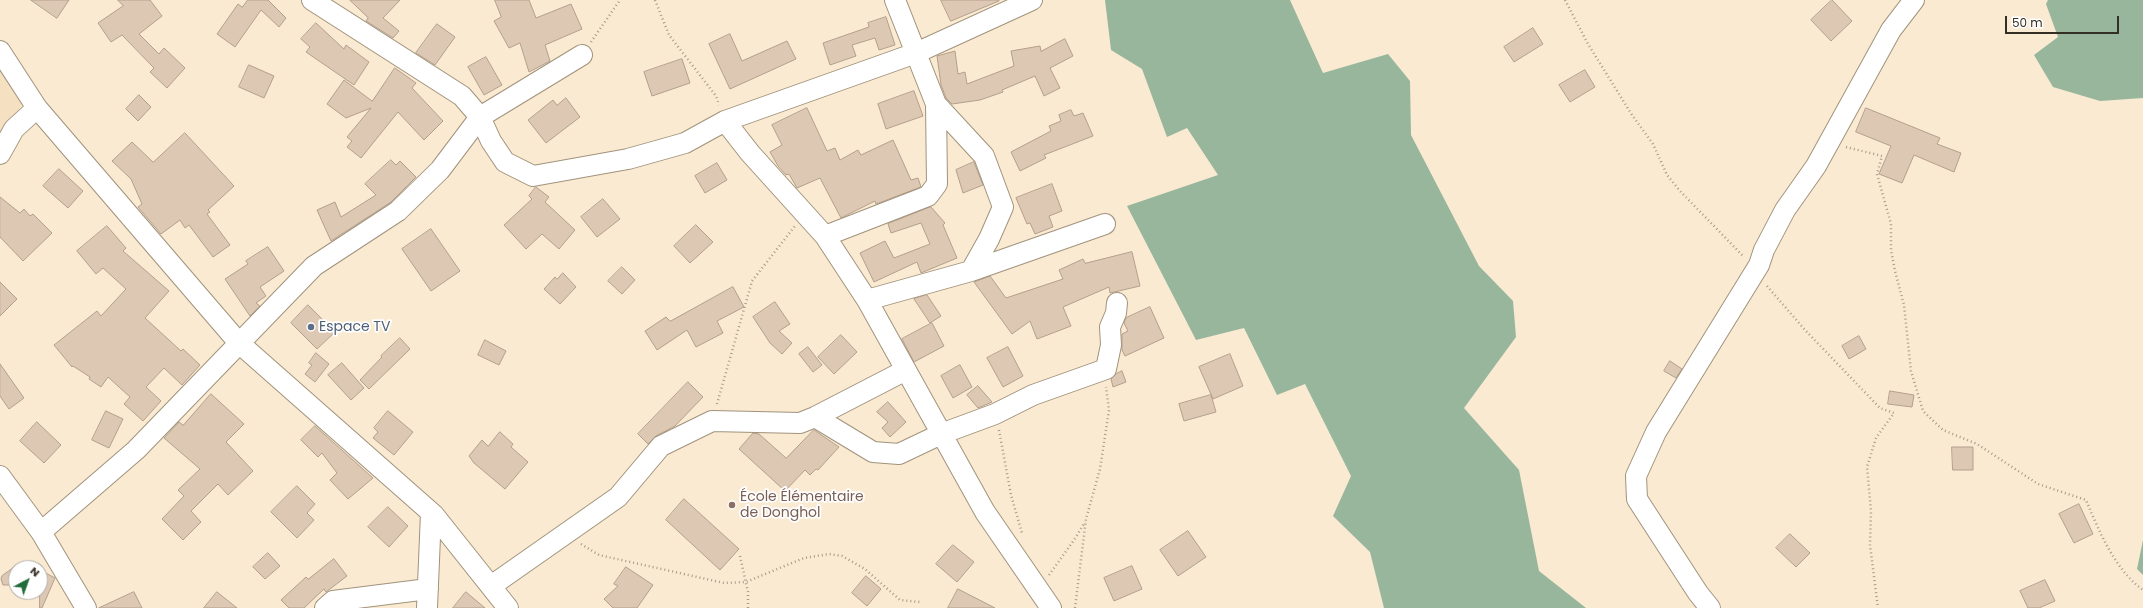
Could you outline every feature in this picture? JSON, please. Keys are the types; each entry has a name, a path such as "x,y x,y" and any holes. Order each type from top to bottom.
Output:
{"street":[{"path":"312,0 462,96 480,117 491,141 505,162 533,176 628,159 685,143 725,121 916,53 1032,0"},
{"path":"825,236 928,196 937,184 936,104 895,0"},
{"path":"1710,608 1698,593 1637,499 1636,476 1656,432 1759,265 1764,250 1785,210 1816,166 1891,30 1914,0"},
{"path":"0,51 36,108 238,343 431,513 508,608"},
{"path":"41,532 136,450 314,266 398,211 440,170 480,117 582,55"},
{"path":"936,104 984,156 1003,207 989,239 971,271"},
{"path":"0,154 14,129 36,108"},
{"path":"725,121 750,153 825,236 867,300 985,512 1051,608"},
{"path":"867,300 971,271 1105,224"},
{"path":"815,417 873,452 899,454 941,434 995,414 1033,396 1106,369 1111,345 1110,327 1116,313 1117,303"},
{"path":"491,586 618,497 661,446 712,421 800,423 815,417 906,370"},
{"path":"0,476 41,532 86,608"},
{"path":"324,608 333,601 428,599 431,513"}],"path":[{"path":"582,55 620,0"},
{"path":"655,0 669,35 716,96 725,121"},
{"path":"1841,146 1882,156 1877,174 1891,224 1891,250 1894,271 1904,305 1911,371 1923,411 1943,430 1977,444 2038,484 2086,500 2100,532 2118,563 2137,586 2143,590"},
{"path":"712,421 752,281 805,213"},
{"path":"1075,608 1086,519 1100,469 1109,410 1106,386 1106,369"},
{"path":"995,414 1011,495 1023,536"},
{"path":"1037,588 1056,567 1086,519"},
{"path":"565,534 599,555 724,583 746,582 804,558 829,554 842,556 865,569 900,600 920,602"},
{"path":"740,556 746,582 748,608"}],"shaded area":[{"path":"0,59 26,98 0,142"}],"green space":[{"path":"1105,0 1290,0 1323,73 1388,54 1410,81 1411,135 1479,266 1513,301 1516,337 1464,408 1519,470 1539,571 1586,608 1384,608 1370,552 1333,516 1351,476 1305,384 1277,395 1244,328 1196,340 1127,206 1218,175 1187,128 1167,137 1142,69 1111,50"},
{"path":"2048,0 2143,0 2143,98 2100,101 2053,87 2034,55 2058,37 2046,4"},
{"path":"2143,540 2143,575 2137,569"}],"building":[{"path":"31,0 69,0 57,18"},
{"path":"118,0 150,0 162,16 139,34 159,54 164,48 185,68 167,88 150,72 154,68 122,35 111,42 98,23 123,6"},
{"path":"248,0 268,0 286,18 279,27 261,10 235,47 217,34 238,4 242,7"},
{"path":"350,0 400,0 383,18 399,31 393,38 366,21 368,18"},
{"path":"495,0 529,0 536,18 571,4 582,29 545,45 550,61 529,72 520,43 509,48 494,21 501,17"},
{"path":"941,0 999,0 999,1 951,21"},
{"path":"1832,0 1852,21 1831,41 1811,20"},
{"path":"886,17 895,45 879,50 875,38 852,45 856,56 830,65 823,43 869,27 868,23"},
{"path":"316,23 344,49 346,45 369,62 354,85 306,52 310,47 301,39"},
{"path":"437,24 455,37 435,65 416,53"},
{"path":"1533,28 1543,44 1514,62 1504,47"},
{"path":"730,34 742,61 787,41 796,59 730,89 709,44"},
{"path":"1065,39 1073,56 1050,68 1060,88 1044,96 1035,76 1002,90 1003,92 980,100 952,104 946,98 941,85 937,56 955,51 958,74 965,72 967,84 1014,66 1011,51 1040,46 1041,51"},
{"path":"486,57 502,85 484,95 468,67"},
{"path":"682,59 690,83 652,96 644,72"},
{"path":"249,65 274,76 264,98 239,87"},
{"path":"395,68 416,83 412,88 443,121 424,140 398,112 361,158 347,147 352,141 347,137 371,108 346,118 327,104 344,80 372,101"},
{"path":"1585,70 1595,87 1570,102 1559,85"},
{"path":"914,91 923,116 886,129 878,104"},
{"path":"139,95 151,107 138,121 126,109"},
{"path":"566,98 580,117 546,143 528,120 553,100 557,105"},
{"path":"807,108 827,151 835,148 840,160 858,150 861,155 893,140 911,180 918,178 921,187 876,204 875,201 841,218 820,178 797,188 789,174 786,175 778,166 770,152 782,145 772,125"},
{"path":"1866,108 1940,138 1937,144 1961,153 1954,172 1914,155 1902,183 1879,174 1891,146 1856,132"},
{"path":"1071,110 1074,116 1083,113 1093,136 1044,155 1046,158 1020,171 1011,152 1051,131 1049,126 1061,121 1059,115"},
{"path":"185,133 234,186 208,210 210,212 207,214 230,245 213,257 189,225 185,228 180,220 161,234 138,207 142,204 131,179 112,161 132,142 153,162"},
{"path":"391,160 396,165 400,161 416,177 391,202 331,241 317,210 335,202 341,217 376,195 365,184"},
{"path":"974,162 983,185 963,193 956,170"},
{"path":"717,163 727,180 705,193 695,176"},
{"path":"59,169 83,191 68,208 43,186"},
{"path":"1052,184 1062,211 1049,216 1053,227 1035,234 1030,223 1027,224 1016,198"},
{"path":"536,187 549,197 545,202 575,230 559,249 542,234 526,249 504,225 532,199 529,196"},
{"path":"0,197 20,213 24,209 30,216 33,214 52,233 23,261 0,237"},
{"path":"603,199 620,219 597,237 581,217"},
{"path":"931,207 945,223 943,225 957,258 921,273 917,262 874,282 860,253 885,241 894,258 930,244 921,223 891,233 888,224"},
{"path":"696,225 713,242 690,263 674,246"},
{"path":"107,226 126,248 123,251 169,291 145,318 181,351 183,349 200,365 182,385 164,368 146,387 161,401 143,421 124,404 130,397 108,377 101,387 89,379 90,377 73,366 72,367 54,345 97,311 101,316 126,289 103,268 96,274 77,251"},
{"path":"431,229 460,271 431,291 402,249"},
{"path":"268,247 284,271 260,287 266,296 256,303 260,306 250,316 225,279 248,264 246,261"},
{"path":"1132,252 1140,286 1110,293 1109,287 1063,307 1071,326 1037,339 1030,321 1012,334 974,282 990,276 1006,298 1063,279 1059,270 1083,259 1085,263"},
{"path":"622,267 635,280 622,294 608,281"},
{"path":"563,273 576,287 560,304 544,289 555,277 557,279"},
{"path":"0,282 17,299 0,316"},
{"path":"733,287 744,307 717,321 723,333 696,347 687,330 657,350 645,331 666,317 670,321"},
{"path":"927,295 941,316 930,323 914,299"},
{"path":"775,302 790,324 779,331 792,343 782,354 770,343 753,317"},
{"path":"308,305 335,332 317,349 291,323"},
{"path":"1150,307 1164,338 1125,356 1122,350 1122,334 1128,331 1124,323 1126,318"},
{"path":"932,323 944,346 914,362 902,339"},
{"path":"841,335 857,352 834,374 818,357"},
{"path":"1859,336 1866,349 1849,359 1842,346"},
{"path":"400,338 410,349 369,389 360,380 382,357 381,356"},
{"path":"485,340 506,351 499,365 478,355"},
{"path":"808,347 822,365 813,372 799,354"},
{"path":"1008,347 1023,376 1003,387 987,358"},
{"path":"316,353 329,364 315,382 305,374 312,365 309,363"},
{"path":"1230,354 1243,386 1213,399 1199,367"},
{"path":"1670,361 1682,369 1676,378 1664,371"},
{"path":"342,363 364,388 351,400 328,375"},
{"path":"0,364 24,398 9,409 0,396"},
{"path":"960,365 972,387 953,398 941,376"},
{"path":"1122,371 1126,382 1113,387 1111,379"},
{"path":"688,382 703,397 675,426 656,436 648,444 638,434"},
{"path":"978,386 992,402 978,408 967,395"},
{"path":"1890,391 1914,395 1912,407 1888,404"},
{"path":"211,394 244,424 226,442 253,471 228,495 218,484 191,511 201,522 183,540 162,519 184,496 178,490 200,469 164,438 179,422 183,425"},
{"path":"1211,395 1216,412 1184,421 1179,404"},
{"path":"888,402 906,422 890,437 882,428 888,422 877,412"},
{"path":"106,411 123,419 109,448 92,440"},
{"path":"388,411 413,432 394,455 373,438 378,432 374,428"},
{"path":"37,422 61,445 44,463 20,441"},
{"path":"315,426 373,478 348,499 330,480 337,473 322,453 318,457 301,440"},
{"path":"814,430 839,447 818,470 816,469 810,475 805,470 785,491 739,449 753,433 759,434 786,458"},
{"path":"500,432 513,444 511,447 528,462 505,489 474,463 469,456 482,440 488,446"},
{"path":"1952,447 1973,447 1973,470 1953,470"},
{"path":"297,486 315,504 307,513 314,520 297,538 271,512"},
{"path":"684,499 739,549 720,570 666,520"},
{"path":"2079,504 2093,534 2074,543 2059,514"},
{"path":"388,507 408,526 389,547 368,527"},
{"path":"1188,531 1206,557 1178,576 1160,550"},
{"path":"1790,534 1810,553 1796,567 1776,548"},
{"path":"953,545 974,562 957,582 936,564"},
{"path":"268,553 280,566 265,579 253,567"},
{"path":"334,559 347,576 326,592 324,589 304,608 289,608 281,600 306,577 308,579"},
{"path":"1132,566 1142,589 1114,601 1104,578"},
{"path":"626,567 653,585 637,608 613,608 604,599 618,586 614,584"},
{"path":"8,572 8,585 3,585 1,579 2,576"},
{"path":"48,574 55,578 48,594"},
{"path":"866,576 881,589 867,606 852,593"},
{"path":"2045,580 2055,601 2039,608 2028,608 2020,591"},
{"path":"958,589 995,608 948,608"},
{"path":"134,592 142,608 99,608"},
{"path":"217,592 237,608 204,608"},
{"path":"466,592 485,608 453,608"},
{"path":"40,600 45,600 42,608 40,608"}],"place":[{"name":"Espace TV","path":"311,327"},
{"name":"École Élémentaire de Donghol","path":"732,505"}]}
